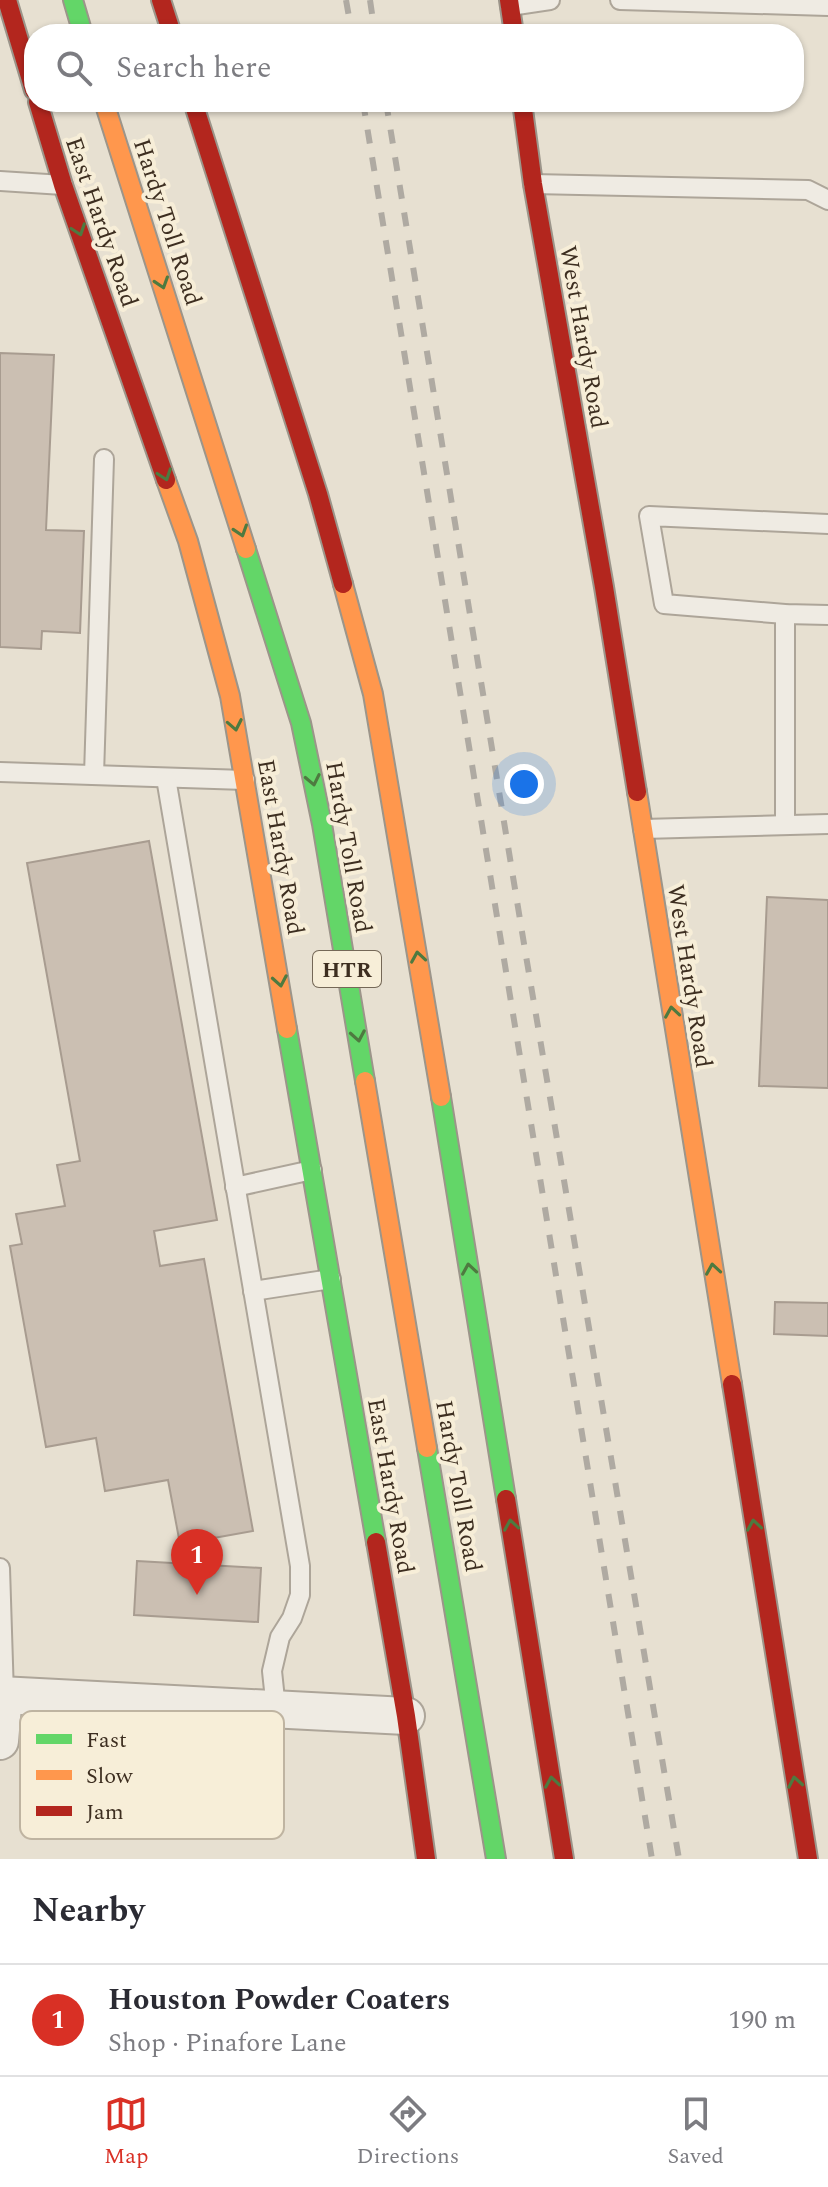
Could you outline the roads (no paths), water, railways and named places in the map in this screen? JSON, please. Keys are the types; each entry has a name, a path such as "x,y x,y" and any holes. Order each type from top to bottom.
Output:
{"main road":[{"path":"7,0 24,57"},
{"path":"73,0 80,24"},
{"path":"161,0 169,24"},
{"path":"510,3 513,24"},
{"name":"East Hardy Road","path":"41,112 63,185 188,541 230,696 406,1716 426,1859"},
{"name":"Hardy Toll Road","path":"107,112 301,723 322,824 496,1859"},
{"name":"Hardy Toll Road","path":"196,112 318,494 373,694 564,1859"},
{"name":"West Hardy Road","path":"523,112 533,184 604,587 808,1859"}],"street":[{"path":"0,1741 2,1695 406,1716"}],"lane":[{"path":"510,3 550,0"},
{"path":"620,0 828,6"},
{"path":"0,181 63,185"},
{"path":"533,184 808,190 828,200"},
{"path":"94,775 104,459"},
{"path":"828,524 649,516 664,604 828,615"},
{"path":"785,614 785,824"},
{"path":"0,772 246,780"},
{"path":"166,778 300,1566 300,1595 292,1618 280,1637 272,1671 276,1709"},
{"path":"643,829 828,824"},
{"path":"235,1187 312,1170"},
{"path":"253,1291 331,1279"},
{"path":"0,1568 2,1695"}],"railway":[{"path":"346,0 350,24"},
{"path":"370,0 374,24"},
{"path":"365,112 652,1859"},
{"path":"388,112 679,1859"}],"place":[{"name":"Houston Powder Coaters","path":"197,1595"}]}
